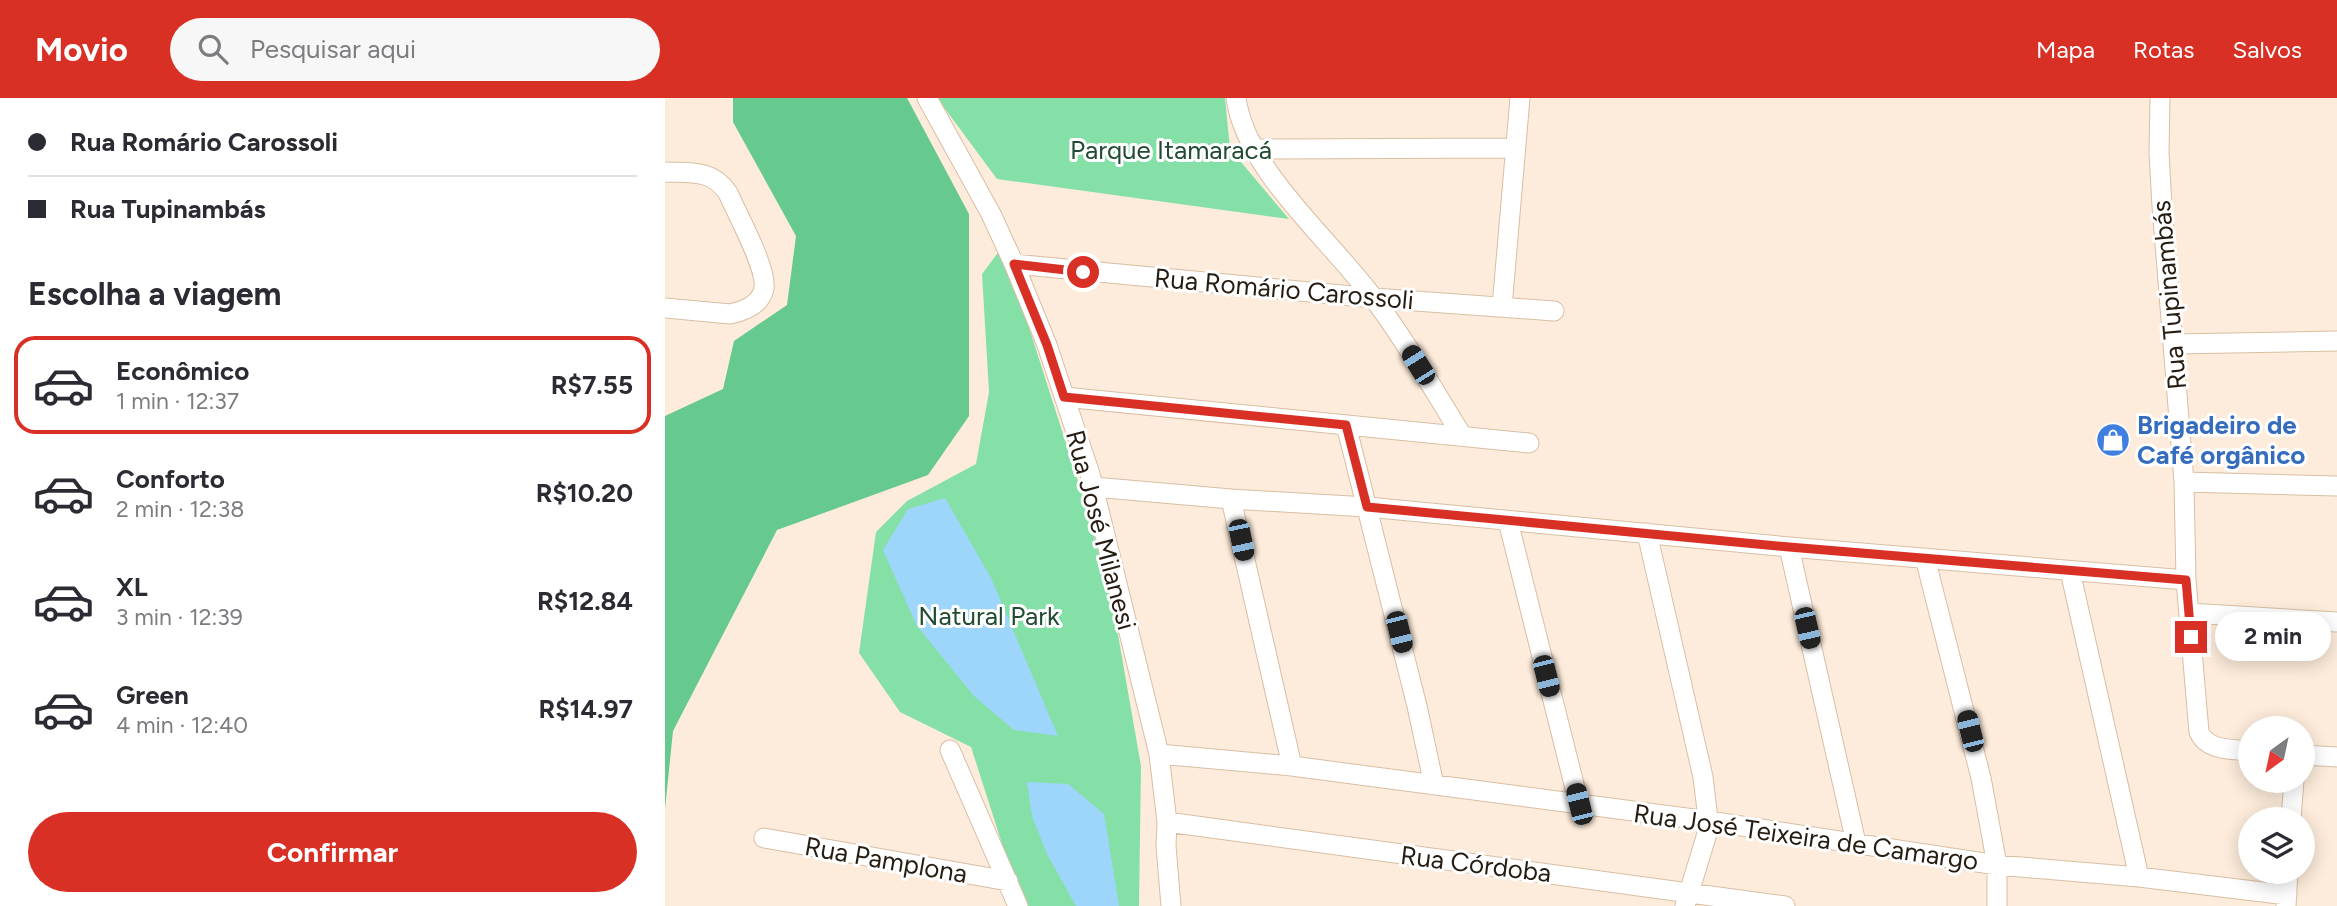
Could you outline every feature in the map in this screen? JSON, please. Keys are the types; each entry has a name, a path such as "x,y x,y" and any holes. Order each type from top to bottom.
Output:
{"street":[{"name":"Rua José Milanesi","path":"927,98 991,214 1014,264 1047,345 1094,487 1159,754 1167,822 1166,846 1171,906"},
{"path":"1235,98 1243,131 1253,149 1278,184 1374,298 1461,435"},
{"path":"1502,307 1520,98"},
{"name":"Rua Tupinambás","path":"2160,98 2162,206 2184,482 2186,580 2199,732 2205,741 2238,750"},
{"path":"1253,149 1515,148"},
{"path":"1278,184 1292,149"},
{"path":"665,172 701,174 721,183 760,264 764,286 754,304 730,314 665,308"},
{"name":"Rua Romário Carossoli","path":"1014,264 1374,298 1554,311"},
{"path":"2174,344 2337,341"},
{"path":"1064,397 1529,443"},
{"path":"1346,425 1417,706 1434,785"},
{"path":"2184,482 2337,486"},
{"path":"1094,487 1367,507 1789,547 2186,580"},
{"path":"1231,499 1292,766"},
{"path":"1508,521 1579,804"},
{"path":"1647,533 1703,777 1709,821 1707,836 1687,899"},
{"path":"1789,547 1856,843"},
{"path":"1925,558 1982,778 1997,865 1997,906"},
{"path":"2070,571 2139,877"},
{"path":"2189,613 2337,622"},
{"path":"950,750 1017,906"},
{"name":"Rua José Teixeira de Camargo","path":"1159,754 1292,766 1709,821 1997,865 2139,877 2286,901"},
{"path":"2315,756 2337,757"},
{"name":"Rua Córdoba","path":"1167,822 1687,899 1785,906"},
{"name":"Rua Pamplona","path":"764,838 1008,881"}],"green space":[{"path":"733,98 907,98 969,214 969,416 928,475 777,530 673,731 665,809 665,416 723,389 734,341 787,305 796,236 733,122"},
{"name":"Parque Itamaracá","path":"937,98 1225,98 1230,149 1289,219 997,179"},
{"name":"Natural Park","path":"1003,246 1086,506 1113,606 1141,766 1139,906 1022,906 971,747 900,712 859,653 876,532 907,501 976,464 989,392 982,274"}],"water":[{"path":"945,498 991,578 1058,736 1014,730 974,696 917,626 883,550 908,509"},
{"path":"1027,782 1068,784 1104,814 1119,906 1076,906 1047,854 1032,816"}],"place":[{"name":"Brigadeiro de Café orgânico","path":"2113,440"}],"route":[{"path":"1083,272 1014,264 1047,345 1064,397 1346,425 1367,507 1789,547 2186,580 2191,637"}]}
